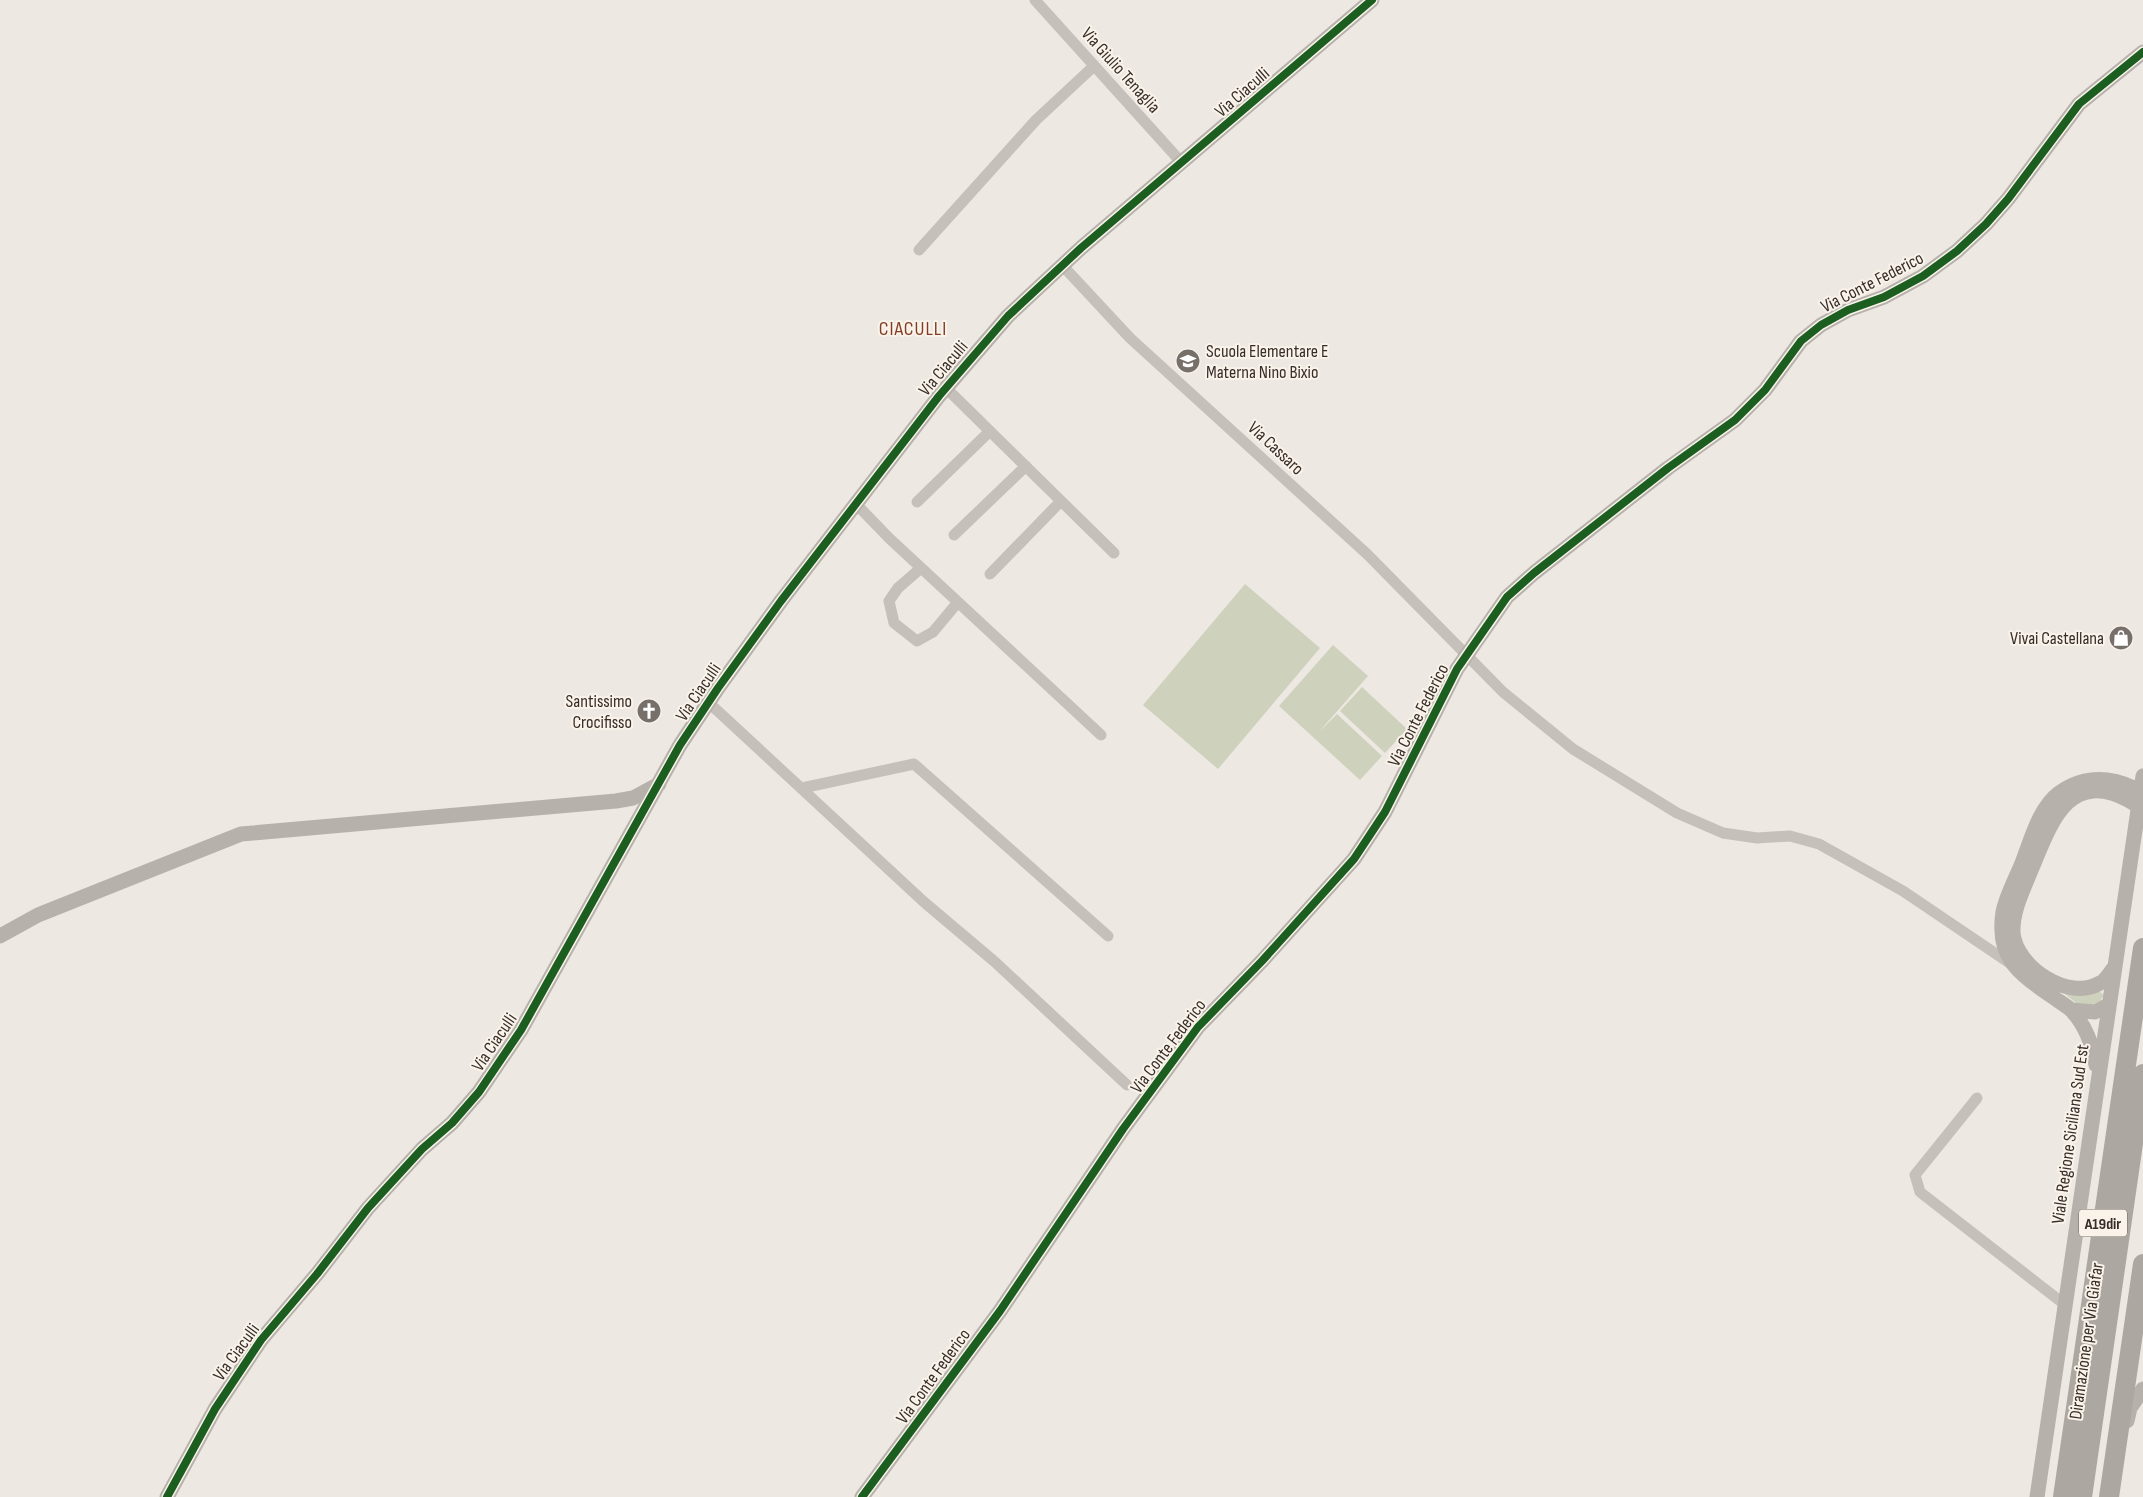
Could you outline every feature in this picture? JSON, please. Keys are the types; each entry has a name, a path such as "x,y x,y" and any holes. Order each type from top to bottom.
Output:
{"highway":[{"name":"Diramazione per Via Giafar","path":"2063,1497 2143,948"},
{"name":"Diramazione per Via Giafar","path":"2082,1497 2143,1074"},
{"path":"2109,1497 2143,1264"}],"street":[{"name":"Via Giulio Tenaglia","path":"1035,0 1182,163"},
{"name":"Via Ciaculli","path":"167,1497 215,1409 261,1340 317,1274 368,1208 422,1149 452,1123 479,1092 521,1030 680,744 781,601 946,388 1008,316 1062,265 1372,0"},
{"name":"Via Conte Federico","path":"862,1497 1000,1311 1123,1129 1198,1027 1262,961 1354,859 1385,812 1440,702 1467,655 1507,597 1534,573 1668,468 1735,420 1765,390 1801,341 1821,325 1848,310 1884,297 1923,276 1957,251 1986,224 2008,199 2079,104 2136,67 2143,52"},
{"path":"919,250 1036,120 1094,66"},
{"name":"Via Cassaro","path":"1062,265 1130,338 1367,554 1503,692 1573,750 1677,813 1723,833 1757,838 1790,836 1819,844 1903,891 2012,965"},
{"path":"946,388 1114,554"},
{"path":"918,502 990,431"},
{"path":"954,535 1026,466"},
{"path":"990,574 1061,501"},
{"path":"857,505 921,568 1101,735"},
{"path":"921,568 898,588 889,601 894,623 917,641 933,632 958,602"},
{"path":"708,702 924,902 995,962 1127,1085"},
{"path":"802,788 914,764 1108,936"},
{"path":"2097,1079 2094,1050 2085,1030 2071,1010 2033,984 2012,965 2003,942 2003,911 2046,808 2057,795 2072,784 2087,780 2112,780 2139,794"},
{"path":"0,936 38,915 241,834 616,802 633,798 659,784"},
{"path":"2114,968 2102,983 2090,987 2072,988 2053,981 2024,960 2017,948 2013,934 2015,914 2048,829 2065,803 2089,791 2139,794"},
{"name":"Viale Regione Siciliana Sud Est","path":"2037,1497 2139,794"},
{"path":"2071,1010 2095,1012 2108,1004"},
{"path":"1976,1098 1915,1175 1920,1192 2064,1304"},
{"path":"2116,1497 2130,1408 2143,1389"}],"green space":[{"path":"1245,584 1320,648 1218,769 1143,705"},
{"path":"1333,645 1368,676 1318,733 1337,714 1382,756 1360,780 1279,706"},
{"path":"1362,687 1407,729 1385,753 1340,711"},
{"path":"2099,991 2104,995 2100,1001 2088,1007 2076,1003 2065,994 2081,995"}],"cycle path":[{"path":"167,1497 215,1409 261,1340 317,1274 368,1208 422,1149 452,1123 479,1092 521,1030 680,745 718,688 781,601 939,396 1008,316 1081,248 1372,0"},
{"path":"862,1497 1000,1311 1123,1129 1198,1027 1262,961 1354,859 1385,812 1457,669 1507,597 1534,573 1668,468 1735,420 1765,390 1801,341 1821,325 1848,310 1884,297 1923,276 1957,251 1986,224 2008,199 2079,104 2143,52"}],"place":[{"name":"Scuola Elementare E Materna Nino Bixio","path":"1188,361"},
{"name":"Vivai Castellana","path":"2121,638"},
{"name":"Santissimo Crocifisso","path":"649,711"}],"district":[{"name":"CIACULLI","path":"913,328"}]}
